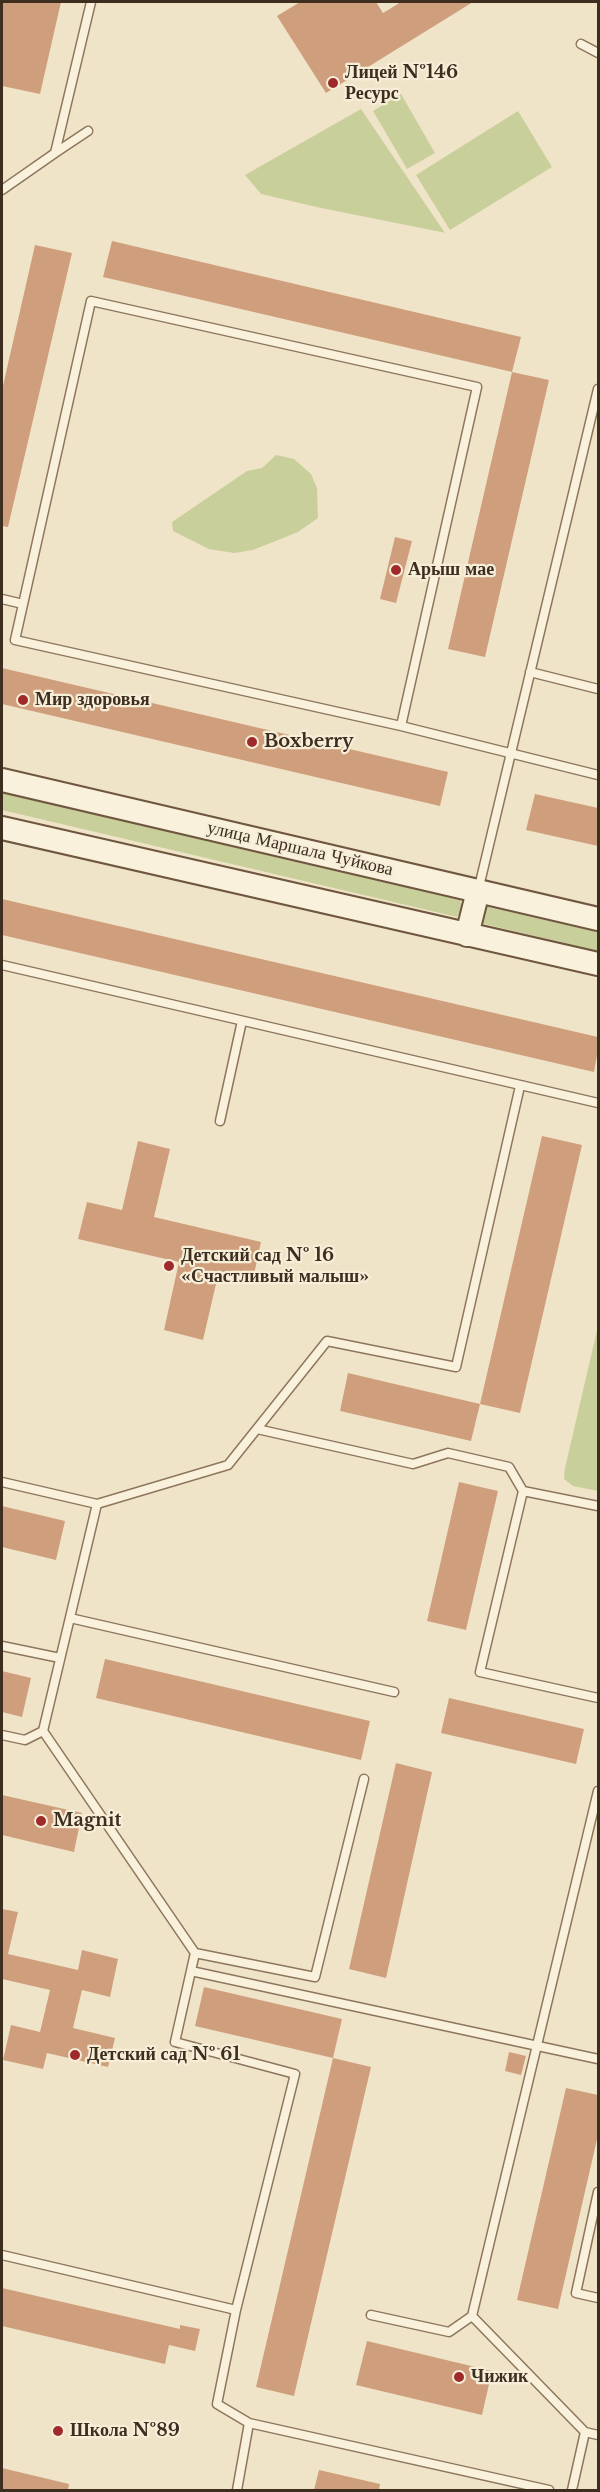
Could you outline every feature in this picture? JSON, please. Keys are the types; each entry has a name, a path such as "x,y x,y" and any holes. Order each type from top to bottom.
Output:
{"main road":[{"name":"улица Маршала Чуйкова","path":"2,780 598,919"},
{"path":"2,828 598,964"},
{"path":"467,935 478,891"}],"lane":[{"path":"55,153 91,2"},
{"path":"581,44 598,53"},
{"path":"2,190 88,132"},
{"path":"401,726 477,387 91,301 15,640 401,726 598,775"},
{"path":"478,891 598,389"},
{"path":"2,599 23,604"},
{"path":"530,672 598,689"},
{"path":"2,965 598,1103"},
{"path":"220,1121 242,1021"},
{"path":"2,1482 97,1504 228,1466 327,1341 456,1367 520,1086"},
{"path":"257,1429 412,1464 448,1453 509,1467 524,1491 480,1672 598,1698"},
{"path":"524,1491 598,1506"},
{"path":"97,1504 43,1731 195,1953 315,1977 364,1779"},
{"path":"70,1618 394,1692"},
{"path":"2,1646 60,1658"},
{"path":"2,1735 25,1740 43,1731"},
{"path":"371,2315 448,2332 472,2316 598,1791"},
{"path":"195,1953 175,2043 295,2074 236,2310 218,2404 249,2423 549,2490"},
{"path":"191,1971 598,2059"},
{"path":"598,2192 576,2293 598,2298"},
{"path":"2,2255 236,2310"},
{"path":"472,2316 585,2432 598,2435"},
{"path":"237,2490 249,2423"},
{"path":"572,2490 585,2432"}],"green space":[{"path":"401,94 435,153 407,169 373,111"},
{"path":"361,109 445,233 261,194 245,175"},
{"path":"518,111 552,167 450,230 416,175"},
{"path":"276,455 294,459 311,474 317,488 318,518 298,532 253,550 234,553 209,549 173,531 172,522 247,471 262,468"},
{"path":"2,793 460,900 463,909 457,917 2,810"},
{"path":"484,906 598,932 598,951 481,923"},
{"path":"598,1326 598,1491 573,1486 564,1479"}],"building":[{"path":"2,2 61,2 40,94 2,86"},
{"path":"300,2 376,2 383,13 401,2 473,2 326,93 277,16"},
{"path":"112,241 521,337 512,372 103,277"},
{"path":"35,245 72,253 8,527 2,526 2,390"},
{"path":"512,372 549,380 485,657 448,649"},
{"path":"395,537 412,541 396,603 380,599"},
{"path":"2,668 448,772 440,806 2,704"},
{"path":"535,794 598,808 598,846 526,830"},
{"path":"2,899 598,1037 594,1072 2,935"},
{"path":"542,1136 582,1145 520,1413 480,1404"},
{"path":"138,1141 170,1149 154,1217 261,1242 253,1279 219,1271 203,1340 164,1330 179,1262 78,1239 87,1202 122,1210"},
{"path":"348,1373 480,1404 471,1441 340,1411"},
{"path":"459,1482 498,1491 466,1630 427,1621"},
{"path":"2,1506 65,1521 56,1560 2,1547"},
{"path":"105,1659 370,1721 361,1760 96,1698"},
{"path":"2,1671 31,1678 22,1717 2,1712"},
{"path":"449,1698 584,1729 576,1764 441,1733"},
{"path":"396,1763 432,1772 386,1978 349,1969"},
{"path":"2,1795 82,1813 74,1852 2,1835"},
{"path":"2,1909 18,1912 8,1954 78,1970 82,1950 118,1959 110,1997 82,1990 73,2028 115,2038 108,2067 47,2053 43,2069 3,2060 11,2025 40,2032 50,1990 2,1979"},
{"path":"204,1987 342,2019 333,2058 195,2026"},
{"path":"509,2052 526,2056 521,2075 505,2071"},
{"path":"333,2058 371,2067 294,2396 256,2387"},
{"path":"566,2088 598,2095 598,2135 558,2309 517,2300"},
{"path":"2,2288 180,2329 180,2325 200,2329 195,2351 169,2345 165,2364 2,2326"},
{"path":"367,2341 492,2371 482,2415 356,2385"},
{"path":"2,2468 69,2484 68,2490 2,2490"},
{"path":"319,2470 380,2484 379,2490 314,2490"}],"place":[{"name":"Лицей №146 Ресурс","path":"333,83"},
{"name":"Арыш мае","path":"396,570"},
{"name":"Мир здоровья","path":"23,700"},
{"name":"Boxberry","path":"252,742"},
{"name":"Детский сад № 16 «Счастливый малыш»","path":"169,1266"},
{"name":"Magnit","path":"41,1821"},
{"name":"Детский сад № 61","path":"75,2055"},
{"name":"Чижик","path":"459,2377"},
{"name":"Школа №89","path":"58,2431"}]}
